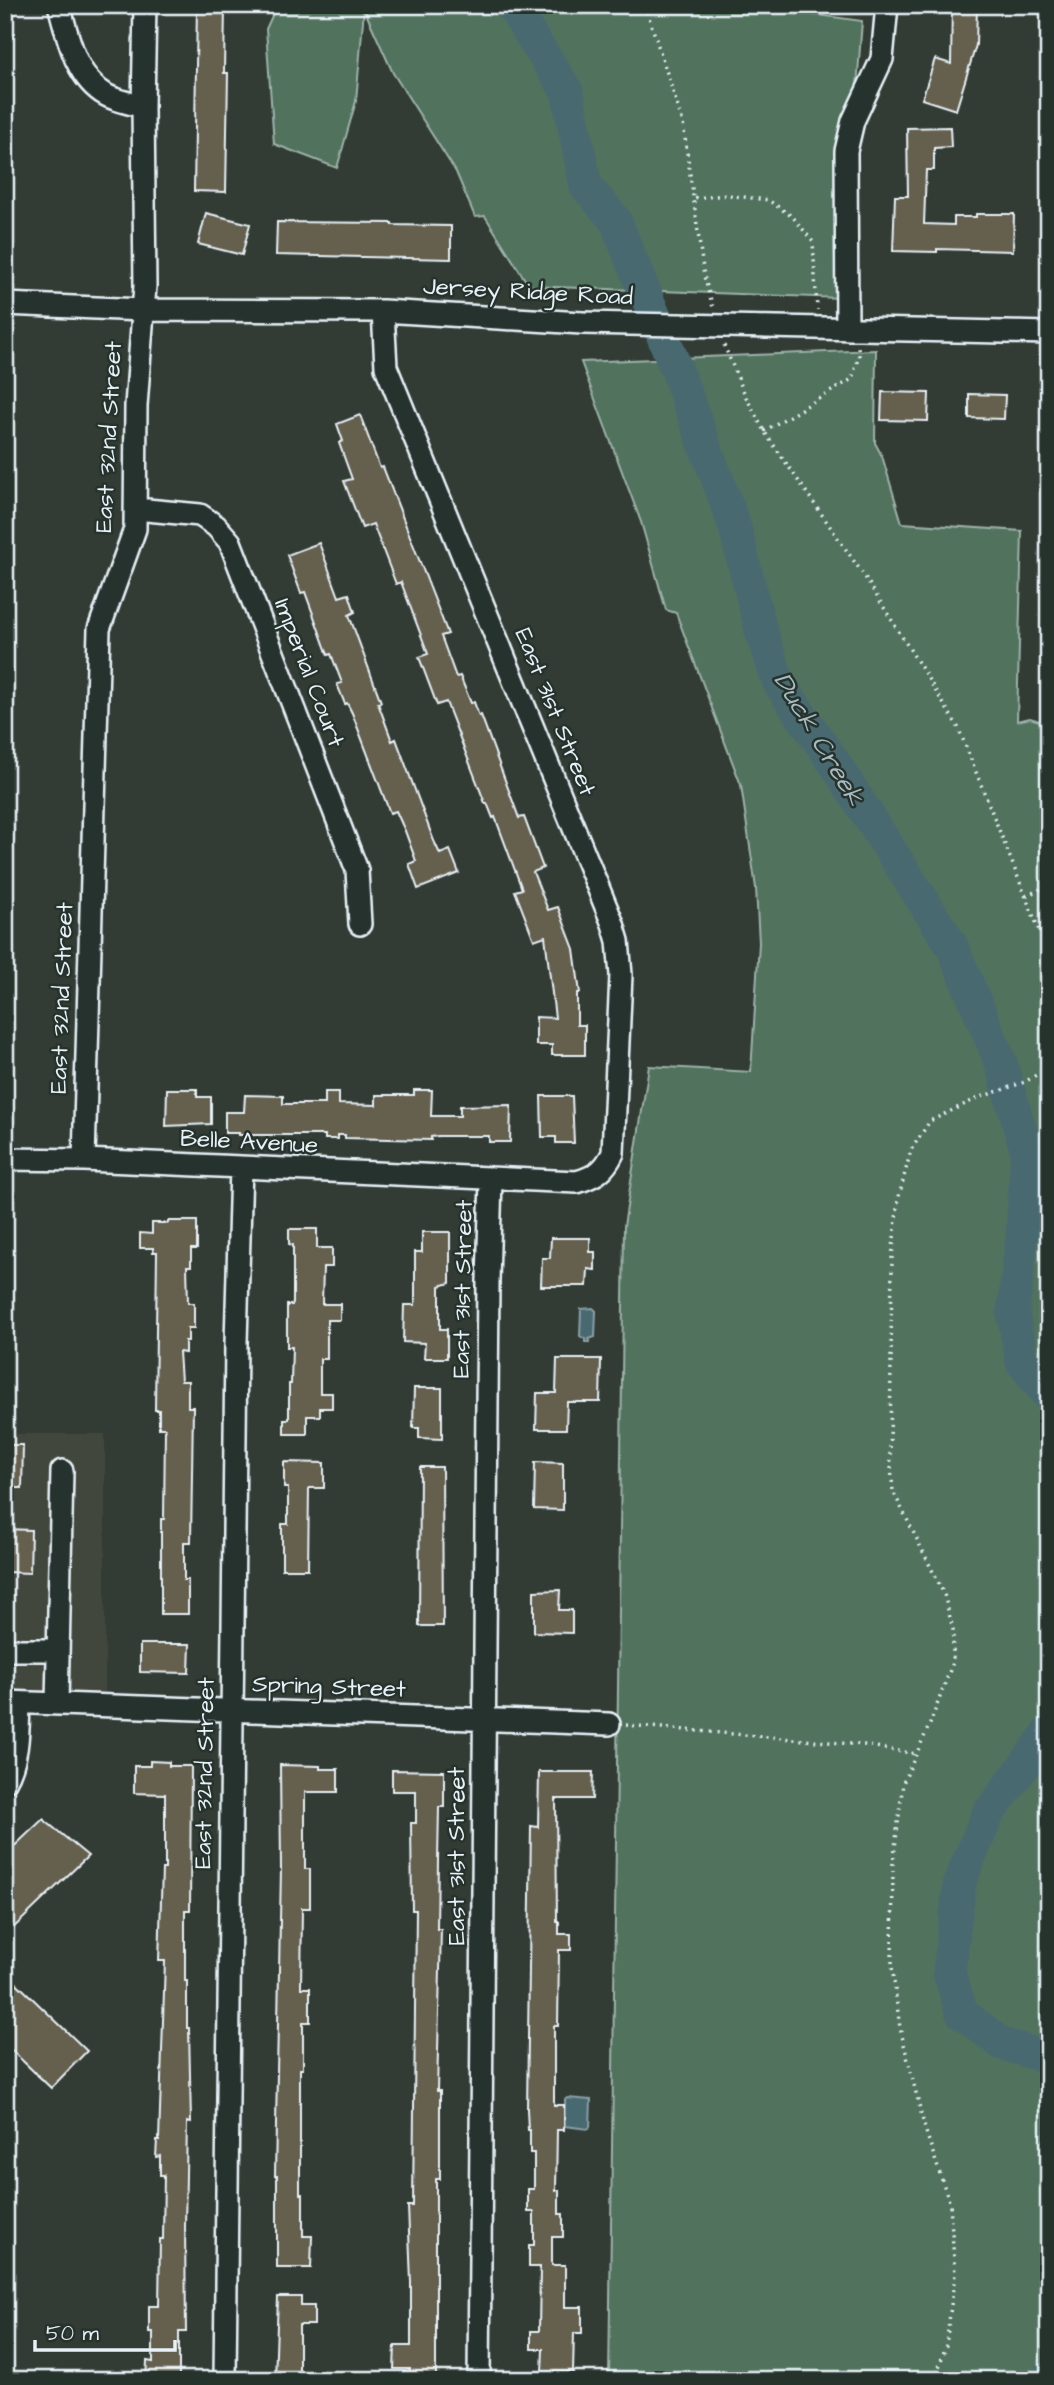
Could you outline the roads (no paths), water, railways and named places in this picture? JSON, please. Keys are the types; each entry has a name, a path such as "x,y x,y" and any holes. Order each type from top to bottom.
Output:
{"street":[{"path":"59,5 73,52 85,78 107,96 143,107"},
{"name":"East 32nd Street","path":"84,1160 99,629 135,529 136,407 145,286 145,5"},
{"path":"852,329 846,150 853,121 882,59 887,5"},
{"name":"Jersey Ridge Road","path":"5,304 142,310 383,311 721,328 1049,334"},
{"name":"East 31st Street","path":"383,311 386,367 613,924 618,941 621,975 613,1153 605,1168 596,1176 578,1182 491,1179 479,2380"},
{"name":"Imperial Court","path":"136,509 200,515 216,526 230,542 357,870 360,924"},
{"name":"Belle Avenue","path":"5,1159 84,1160 491,1179"},
{"name":"East 32nd Street","path":"225,2380 236,1343 241,1167"},
{"path":"57,1704 62,1471"},
{"path":"5,1650 58,1650"},
{"path":"5,1782 11,1772 17,1749 12,1702"},
{"name":"Spring Street","path":"12,1702 608,1724"}],"water":[{"path":"593,1308 596,1311 595,1337 589,1339 589,1342 585,1342 580,1336 581,1309"},
{"path":"567,2098 591,2100 588,2129 565,2126"}],"waterway":[{"name":"Duck Creek","path":"511,5 567,91 586,186 615,220 676,368 734,524 761,631 779,683 835,764 952,946 1001,1063 1027,1153 1022,1236 1013,1314 1022,1362 1049,1396"},
{"name":"Duck Creek","path":"1049,1732 988,1814 960,1881 949,1972 962,2013 1002,2044 1049,2058"}]}
